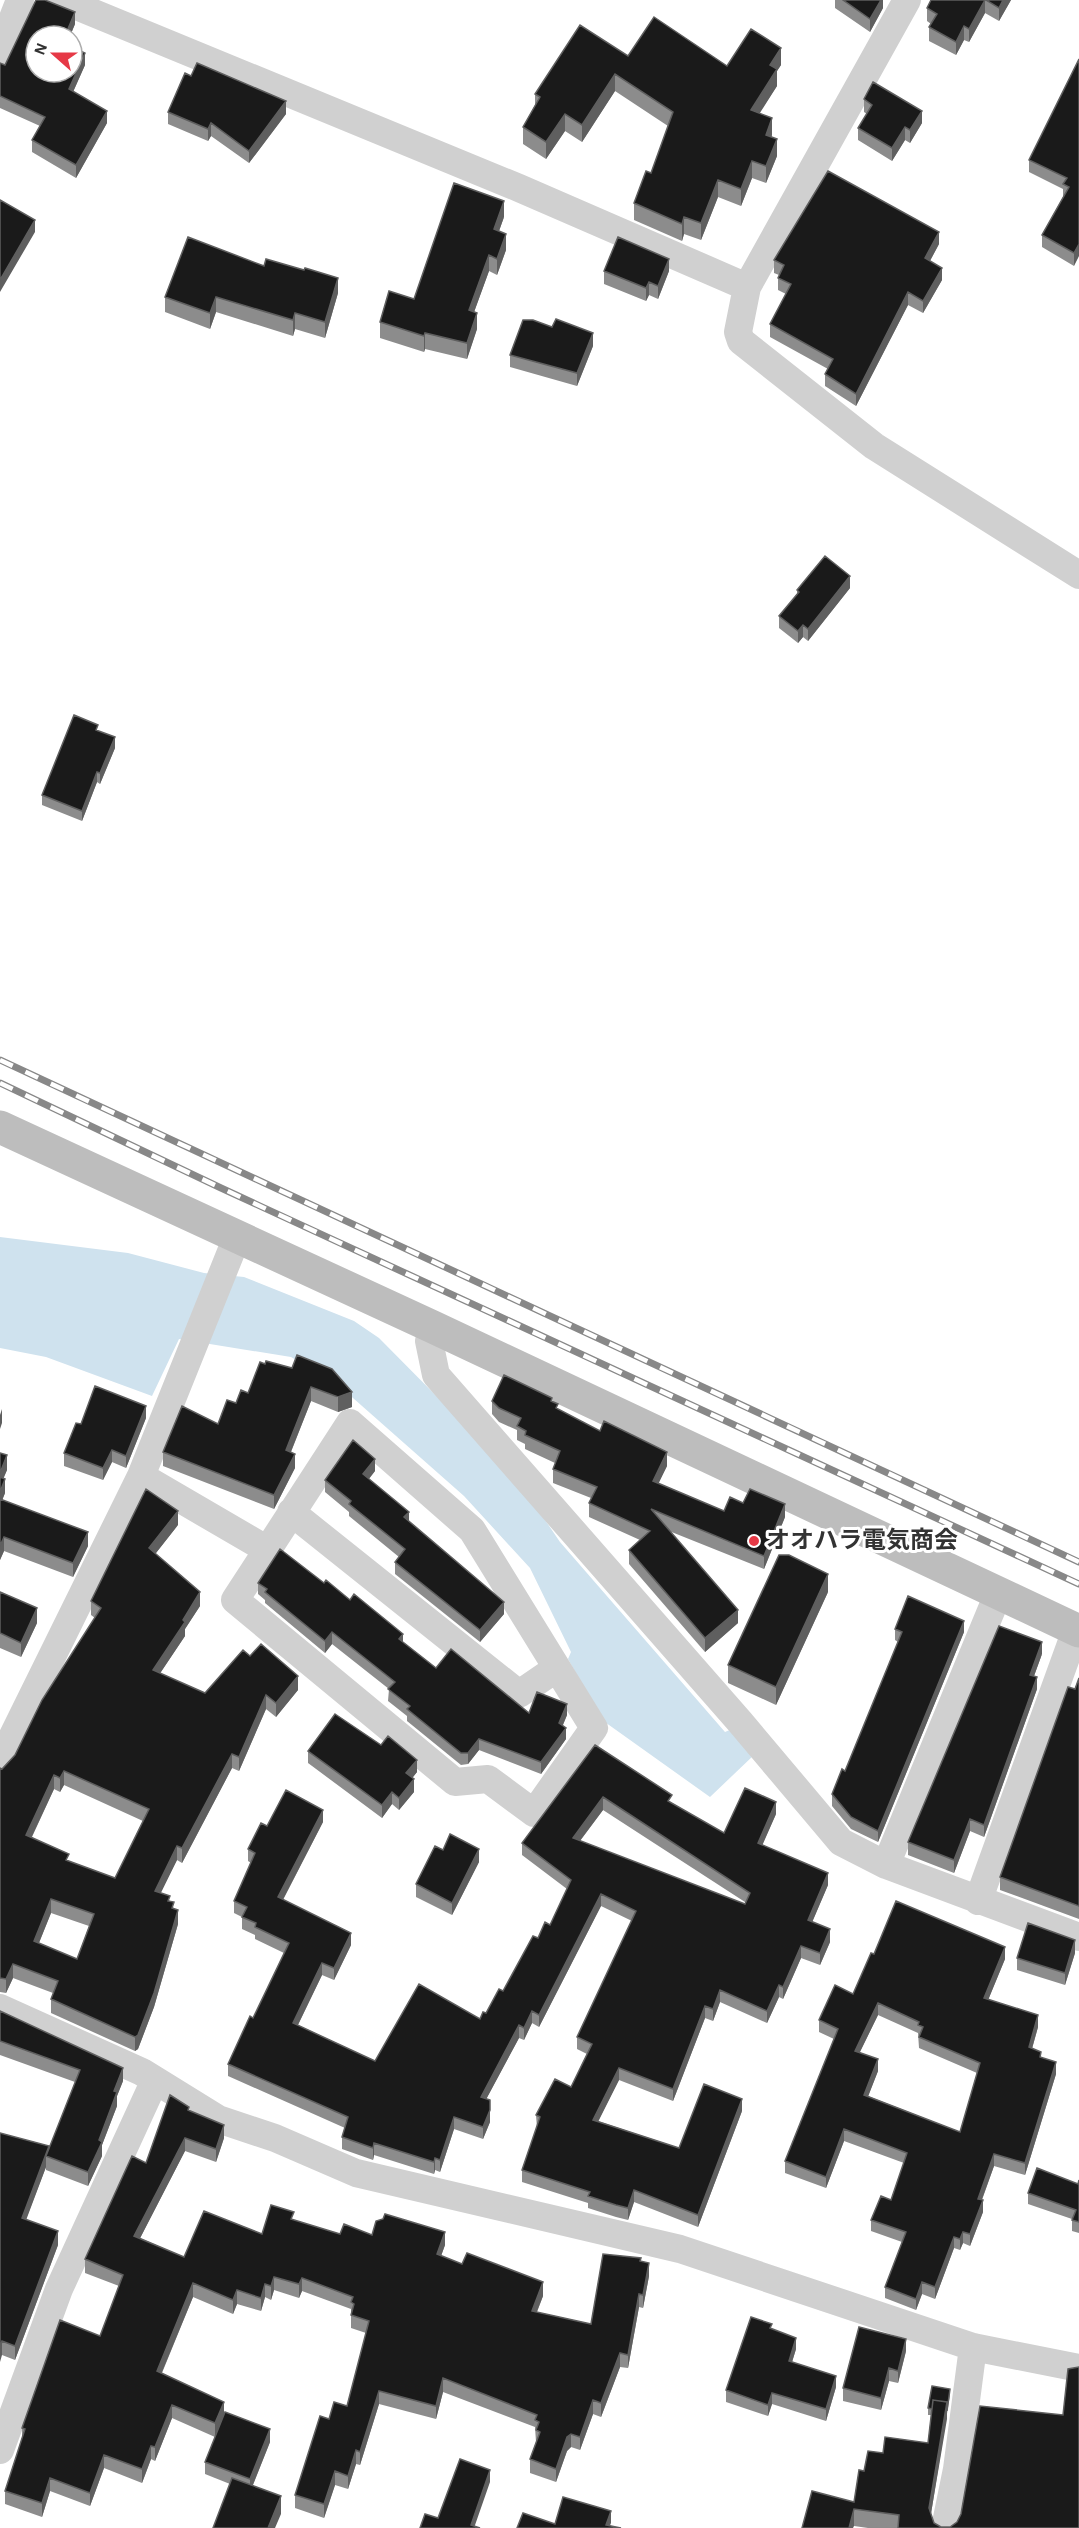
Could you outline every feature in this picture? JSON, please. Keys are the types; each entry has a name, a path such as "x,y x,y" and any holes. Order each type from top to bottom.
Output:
{"street":[{"path":"0,51 20,0"},
{"path":"62,0 519,188 747,287"},
{"path":"907,0 747,287 738,332 741,341 874,446 1079,575"},
{"path":"0,1127 433,1327 1077,1631 978,1901"},
{"path":"0,1762 141,1476 237,1238"},
{"path":"433,1327 429,1341 436,1375 842,1842 886,1865 1079,1937"},
{"path":"350,1422 472,1530 594,1728 534,1813 488,1779 455,1782 235,1600 266,1549 350,1422"},
{"path":"141,1476 266,1549"},
{"path":"291,1512 519,1694 557,1668"},
{"path":"886,1865 998,1594"},
{"path":"0,2008 156,2080 218,2119 275,2138 356,2173 680,2249 973,2347 1079,2368"},
{"path":"0,2450 59,2289 156,2080"},
{"path":"945,2528 957,2469 973,2347"}],"water":[{"path":"0,1237 128,1253 204,1273 244,1277 354,1321 379,1338 473,1433 541,1514 560,1542 725,1732 732,1729 754,1755 710,1797 602,1720 568,1659 571,1652 530,1568 464,1496 336,1383 291,1357 179,1339 152,1396 46,1357 0,1348"}],"building":[{"path":"36,0 45,0 75,12 70,24 25,24"},
{"path":"843,0 881,0 870,19"},
{"path":"931,0 985,0 969,29 964,26 956,42 929,27 937,14 927,8"},
{"path":"986,0 1003,0 999,8"},
{"path":"654,17 727,66 751,29 781,48 770,65 777,69 751,110 772,118 766,135 777,139 766,166 752,161 741,189 718,180 701,223 684,217 682,224 634,203 646,171 651,173 673,112 615,74 582,125 565,114 546,142 523,127 540,97 535,94 580,25 628,56"},
{"path":"24,25 24,84 71,84 69,89 107,111 76,165 32,140 45,117 0,96 0,63 5,65"},
{"path":"1079,59 1079,244 1074,253 1042,235 1069,187 1063,184 1067,178 1029,160"},
{"path":"197,63 286,101 249,151 211,123 208,129 168,112 185,73 191,76"},
{"path":"873,82 922,111 910,130 905,127 892,148 858,128 872,105 864,99"},
{"path":"828,171 939,232 925,258 942,268 923,301 908,292 856,394 825,374 833,359 770,324 791,284 778,278 784,265 774,260"},
{"path":"454,183 504,201 494,229 506,234 497,259 489,255 469,310 477,313 467,343 425,333 424,336 380,322 389,291 414,299"},
{"path":"0,200 35,220 0,280"},
{"path":"188,237 264,266 266,259 338,278 325,322 295,313 293,320 216,297 210,313 165,297"},
{"path":"618,237 669,259 658,286 649,282 646,288 604,271"},
{"path":"556,319 593,333 577,373 510,355 523,320 533,320 552,327"},
{"path":"825,556 850,576 808,629 803,625 798,631 779,616"},
{"path":"74,715 98,725 96,730 115,737 100,773 97,772 82,811 42,795"},
{"path":"297,1355 332,1369 352,1392 338,1397 311,1387 286,1450 295,1454 274,1495 163,1452 182,1406 218,1424 227,1400 236,1403 241,1390 248,1393 260,1362 265,1364 266,1361 292,1368"},
{"path":"504,1375 552,1398 551,1401 558,1404 556,1408 600,1431 604,1421 667,1452 653,1481 724,1511 730,1497 743,1503 750,1489 785,1504 764,1556 651,1509 738,1610 705,1638 629,1550 650,1531 589,1503 597,1487 553,1469 560,1451 525,1435 526,1431 517,1426 521,1418 499,1408 492,1401"},
{"path":"95,1386 146,1406 126,1456 112,1450 103,1468 64,1453 76,1423 81,1424"},
{"path":"353,1440 375,1459 363,1474 409,1512 404,1517 504,1602 480,1630 395,1562 405,1549 349,1504 351,1501 325,1480"},
{"path":"0,1453 7,1455 0,1473"},
{"path":"0,1477 5,1479 0,1492"},
{"path":"146,1489 178,1511 149,1548 200,1592 183,1620 185,1622 153,1670 205,1693 243,1650 250,1656 261,1644 298,1676 276,1703 266,1695 239,1757 232,1754 182,1848 177,1846 155,1891 170,1896 168,1901 174,1902 172,1908 178,1910 154,1993 138,2035 135,2037 51,1999 58,1981 13,1964 6,1979 0,1978 0,1768 2,1769 15,1755 42,1700 101,1608 91,1601","holes":["64,1771 149,1809 115,1878 66,1860 69,1854 26,1835 54,1775 60,1778","51,1899 94,1914 77,1959 34,1941"]},
{"path":"0,1499 88,1532 73,1563 4,1537 0,1546"},
{"path":"280,1549 324,1583 326,1580 350,1600 354,1594 403,1634 399,1639 436,1668 451,1649 529,1713 537,1692 567,1704 559,1723 566,1728 541,1762 479,1739 468,1753 461,1753 407,1709 410,1706 388,1689 395,1682 332,1632 325,1641 265,1592 267,1589 258,1583"},
{"path":"779,1555 789,1555 828,1574 776,1687 728,1665"},
{"path":"0,1592 37,1608 21,1643 0,1633"},
{"path":"908,1596 964,1621 878,1831 851,1817 832,1794 842,1769 845,1771 902,1632 895,1629"},
{"path":"999,1626 1042,1642 1030,1675 1037,1677 984,1825 970,1819 954,1860 908,1842"},
{"path":"1079,1678 1079,1906 1000,1877 1068,1687 1075,1689"},
{"path":"335,1714 381,1745 388,1736 417,1760 406,1773 414,1779 399,1798 392,1792 382,1805 308,1751"},
{"path":"595,1745 672,1795 668,1801 724,1833 745,1788 776,1802 758,1843 828,1873 808,1920 830,1929 820,1953 801,1946 783,1987 779,1985 767,2011 720,1990 713,2009 705,2006 673,2089 619,2068 593,2120 679,2148 704,2084 742,2099 698,2215 634,2190 628,2208 616,2205 588,2196 590,2192 522,2170 540,2117 536,2115 555,2079 571,2087 592,2044 577,2037 636,1911 601,1894 539,2015 532,2011 524,2028 519,2025 481,2097 490,2100 490,2110 483,2127 454,2117 440,2160 435,2158 434,2162 374,2143 373,2148 342,2137 348,2117 228,2064 250,2016 253,2018 289,1943 255,1927 256,1923 242,1917 247,1907 234,1901 255,1853 248,1849 261,1823 267,1826 286,1790 323,1810 278,1897 351,1933 334,1968 322,1963 293,2023 375,2061 419,1984 480,2019 483,2012 486,2013 499,1989 503,1991 533,1936 538,1938 545,1922 550,1925 571,1880 522,1843","holes":["603,1797 750,1893 745,1904 573,1838"]},
{"path":"450,1834 479,1849 452,1903 416,1884 435,1846 443,1850"},
{"path":"896,1901 1005,1947 984,1998 1038,2015 1029,2047 1041,2052 1040,2057 1056,2062 1025,2163 994,2154 978,2199 983,2200 970,2234 963,2232 960,2239 954,2237 935,2287 922,2282 916,2299 885,2287 906,2232 871,2220 881,2196 891,2200 907,2153 844,2129 826,2177 785,2161 838,2029 819,2020 835,1985 853,1994 871,1953 874,1954","holes":["878,2003 919,2022 918,2025 923,2027 919,2037 980,2063 960,2132 864,2095 878,2059 855,2051"]},
{"path":"1028,1923 1075,1940 1065,1973 1017,1958"},
{"path":"0,2011 123,2068 114,2091 117,2092 99,2140 102,2142 88,2172 46,2156 80,2070 0,2041"},
{"path":"170,2095 189,2107 188,2110 224,2125 216,2149 185,2138 134,2236 184,2257 204,2211 262,2234 271,2205 294,2212 291,2219 340,2234 344,2224 372,2235 376,2221 383,2219 385,2214 445,2232 437,2254 462,2264 467,2253 543,2282 532,2311 591,2324 603,2254 641,2258 640,2261 649,2263 643,2295 639,2294 628,2355 620,2353 601,2403 593,2400 580,2437 571,2434 567,2437 556,2469 530,2459 540,2432 536,2430 539,2422 535,2420 537,2415 443,2378 436,2406 379,2391 360,2452 356,2450 348,2476 335,2471 324,2504 295,2495 320,2416 329,2419 334,2402 347,2406 369,2321 351,2315 353,2297 302,2278 299,2284 274,2277 271,2286 265,2284 261,2298 237,2290 233,2300 193,2283 157,2371 224,2402 215,2423 172,2405 155,2447 151,2446 142,2469 104,2455 90,2493 50,2478 42,2503 5,2491 25,2429 22,2428 60,2320 100,2336 123,2275 85,2259 132,2156 146,2163"},
{"path":"0,2133 49,2146 22,2218 58,2231 15,2346 2,2341 0,2348"},
{"path":"1037,2168 1078,2184 1079,2180 1079,2222 1072,2220 1076,2210 1028,2193"},
{"path":"751,2317 772,2324 770,2328 796,2338 789,2361 836,2376 826,2409 772,2393 768,2405 726,2390"},
{"path":"859,2327 906,2339 898,2371 889,2368 881,2398 843,2388"},
{"path":"1079,2367 1079,2528 898,2528 899,2515 854,2509 849,2528 802,2528 812,2491 854,2502 859,2470 864,2471 868,2451 883,2453 885,2437 928,2443 933,2400 947,2402 929,2508 934,2523 941,2527 950,2527 957,2522 961,2514 980,2406 1063,2415 1068,2369"},
{"path":"932,2386 950,2389 947,2411 947,2402 933,2400 932,2409 928,2408"},
{"path":"225,2412 270,2429 250,2479 205,2462"},
{"path":"460,2459 490,2470 471,2525 480,2528 420,2528 425,2514 438,2518"},
{"path":"232,2478 281,2496 268,2528 213,2528"},
{"path":"563,2497 611,2511 606,2525 621,2528 517,2528 523,2513 555,2524"}],"railway":[{"path":"0,1060 1079,1562"},
{"path":"0,1083 221,1188 1079,1584"}],"place":[{"name":"オオハラ電気商会","path":"754,1541"}]}
